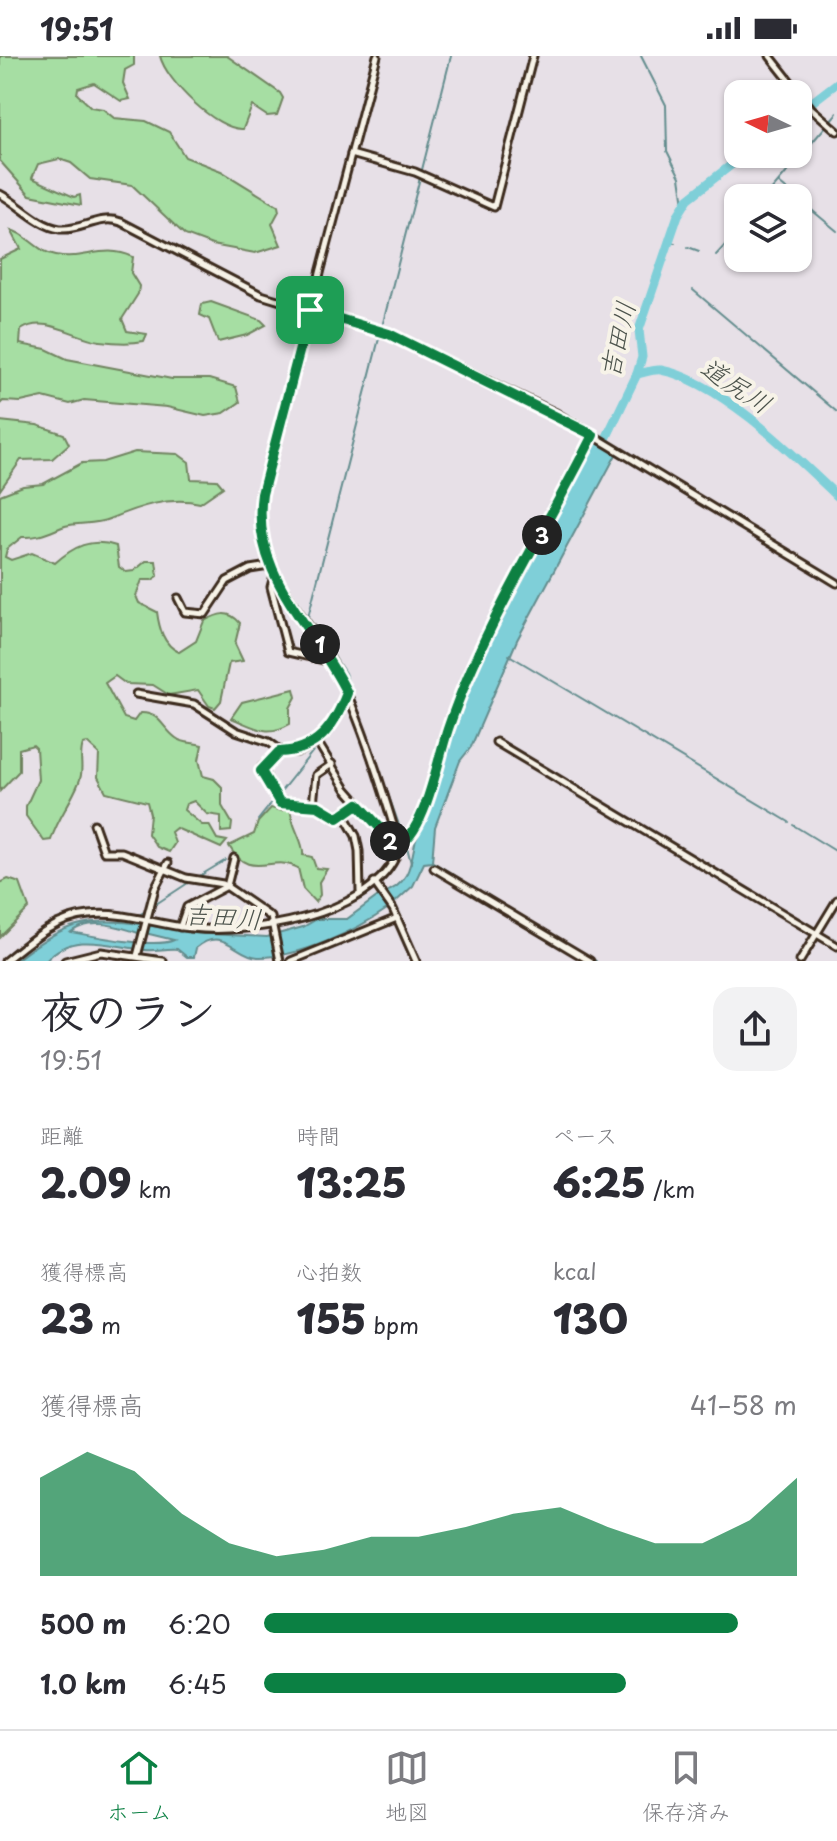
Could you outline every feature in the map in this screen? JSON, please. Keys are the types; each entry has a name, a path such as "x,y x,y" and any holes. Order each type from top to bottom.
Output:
{"street":[{"path":"5,961 40,932 75,918 103,915 213,930 273,928 349,899 375,884 393,863 397,846 347,693 332,662 269,566 259,525 262,494 377,56"},
{"path":"351,154 415,172 494,207 533,56"},
{"path":"770,56 811,108 837,131"},
{"path":"0,194 57,228 75,228 105,219 121,222 261,295 389,334 594,435 837,583"},
{"path":"397,846 409,840 421,815 442,745 472,668 594,435"},
{"path":"178,598 185,612 205,614 227,581 250,569 269,566"},
{"path":"274,575 271,587 284,647 288,652 332,662"},
{"path":"136,694 194,704 233,730 269,742 281,751 297,752 319,745 347,693"},
{"path":"496,742 837,946"},
{"path":"319,745 358,804 397,846"},
{"path":"281,751 261,770 277,799 313,805 333,817 344,815 358,804"},
{"path":"313,805 316,775 332,764"},
{"path":"344,815 356,836 360,892"},
{"path":"94,824 102,851 130,854 195,879 227,886 271,916 280,960"},
{"path":"180,927 187,907 227,886 234,858"},
{"path":"138,954 166,866"},
{"path":"434,868 590,961"},
{"path":"375,884 393,909 416,961"},
{"path":"800,961 837,900"},
{"path":"291,961 397,918"},
{"path":"65,961 101,952 138,954 163,961"}],"green space":[{"path":"0,56 134,56 134,65 125,70 123,83 130,99 121,101 94,83 78,88 77,94 91,107 103,109 114,118 146,121 169,132 185,157 221,171 278,206 279,211 272,224 281,245 255,253 212,245 185,235 132,185 90,179 71,163 59,159 38,164 32,178 74,197 80,195 81,205 30,195 0,161"},
{"path":"160,56 227,56 280,93 283,98 277,115 267,116 252,106 243,129 220,122 182,91"},
{"path":"11,230 56,255 113,252 133,257 131,273 139,286 138,294 122,319 127,331 147,334 144,341 111,342 40,325 21,330 20,344 46,349 67,359 172,379 209,379 236,387 240,402 224,413 205,416 167,407 84,400 70,404 43,397 21,402 3,401 0,404 0,259 21,249"},
{"path":"211,302 261,320 266,325 247,335 218,342 209,319 200,315 202,304"},
{"path":"0,421 37,425 64,434 69,444 52,459 21,460 0,490"},
{"path":"135,452 178,454 189,462 191,479 217,480 223,487 200,503 176,501 153,504 104,521 70,525 39,536 22,537 7,549 5,557 11,560 32,553 55,563 83,545 107,543 116,546 119,567 126,572 134,571 146,561 156,561 158,576 152,580 142,580 136,596 139,603 157,612 166,640 179,652 196,641 204,621 227,614 240,623 235,644 243,661 229,663 221,701 215,708 209,706 198,690 169,695 153,685 126,684 115,676 105,683 124,718 134,721 140,713 147,713 179,740 202,745 199,760 203,776 214,779 222,787 222,806 232,823 231,831 221,832 221,816 207,814 194,801 186,804 184,810 202,825 209,825 217,839 227,841 221,848 176,828 171,832 175,843 169,852 157,847 148,834 150,814 147,802 106,792 98,777 99,754 87,743 83,744 79,782 51,840 44,841 26,816 26,806 38,780 36,748 33,745 19,749 19,771 0,791 0,495 23,486 43,484 82,463 103,462"},
{"path":"294,689 296,697 290,708 290,724 267,730 231,718 242,702"},
{"path":"290,805 303,855 312,857 316,868 327,869 319,882 320,895 315,902 303,889 298,868 279,863 245,863 229,846 254,834 258,822 271,808 282,811"},
{"path":"8,879 20,883 29,908 0,937 0,883"}],"water":[{"path":"597,439 618,451 517,640 471,747 460,761 435,827 432,862 424,863 413,886 391,906 382,893 398,886 407,874 452,729 483,654"},
{"path":"381,894 390,907 327,941 291,953 258,957 222,940 214,940 196,948 194,957 187,957 177,949 145,950 92,942 67,946 46,961 15,961 63,930 92,922 146,925 141,934 96,924 71,932 124,941 153,943 174,940 145,933 147,925 192,933 267,937 303,927 317,919 347,919"}],"waterway":[{"path":"404,839 345,673 308,617 451,56"},
{"path":"641,56 666,105 667,151 680,177 684,204"},
{"name":"吉田川","path":"812,102 837,83"},
{"path":"830,121 837,113"},
{"path":"777,184 826,126"},
{"name":"吉田川","path":"601,449 637,374 642,357 639,330 678,215 688,199 727,168"},
{"path":"779,183 837,231"},
{"name":"吉田川","path":"668,242 675,243"},
{"path":"716,255 724,246"},
{"path":"688,247 699,251"},
{"path":"693,290 837,412"},
{"name":"道尻川","path":"637,374 661,370 707,389 755,422 837,496"},
{"path":"509,655 789,822"},
{"path":"340,715 347,699"},
{"path":"329,732 336,721"},
{"path":"258,820 317,746"},
{"path":"793,825 837,852"},
{"path":"407,847 411,863"},
{"path":"196,878 226,860"},
{"path":"433,862 596,961"},
{"path":"153,906 191,881"},
{"path":"139,915 147,910"}],"route":[{"path":"310,310 389,334 556,413 593,435 460,692 421,815 409,840 397,846 358,804 338,818 330,816 318,806 280,803 261,771 281,751 297,752 318,743 338,714 347,693 332,662 274,575 260,538 262,494 310,310"}]}
